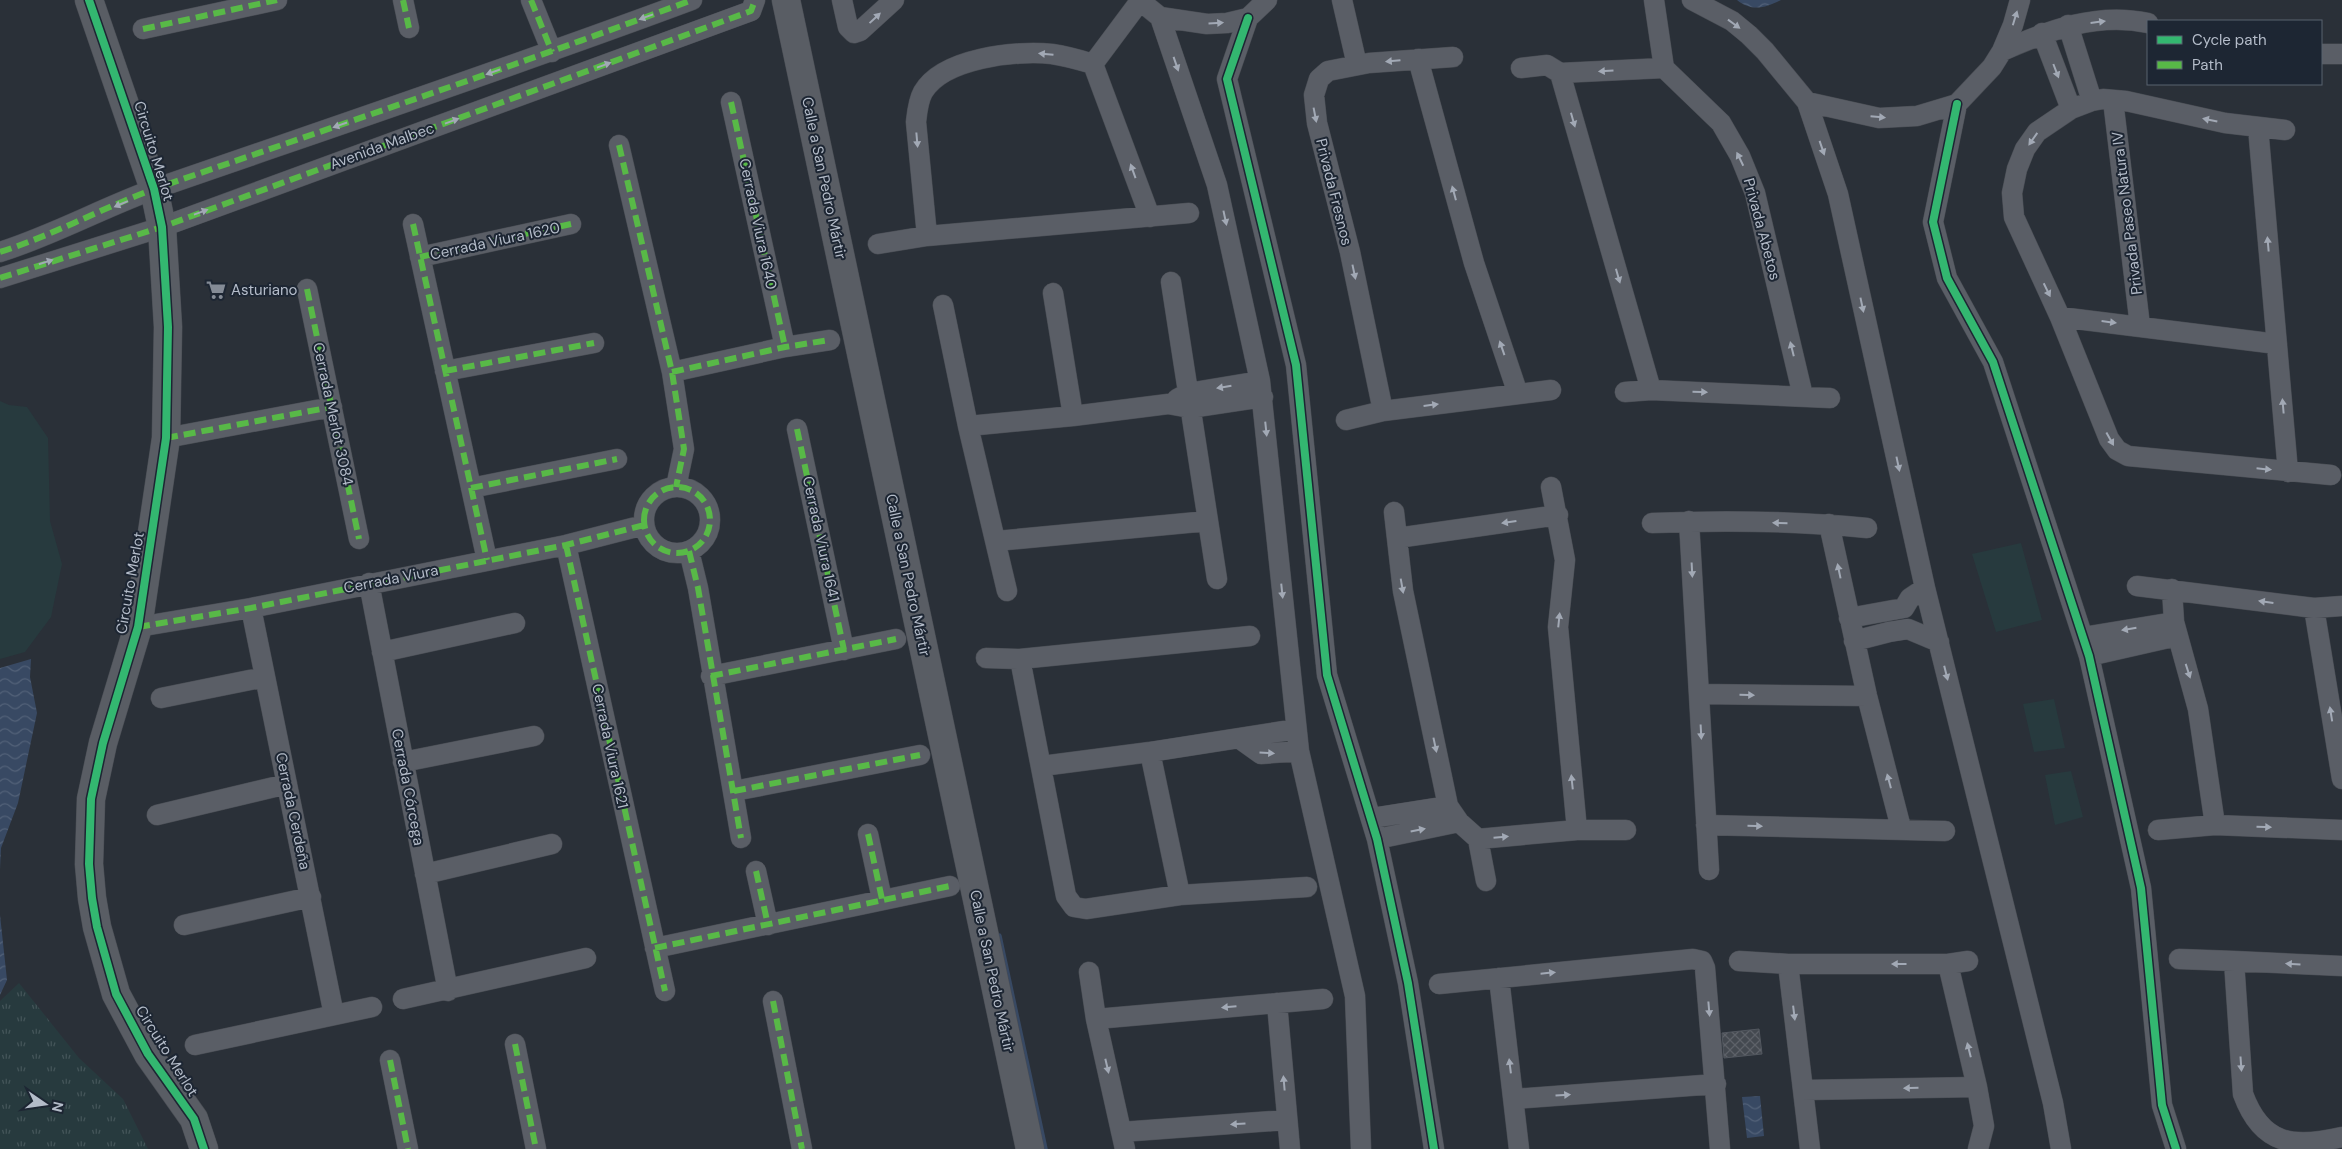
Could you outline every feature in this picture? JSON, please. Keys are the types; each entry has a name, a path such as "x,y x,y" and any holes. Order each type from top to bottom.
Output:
{"street":[{"name":"Circuito Merlot","path":"89,0 154,189 162,227 168,327 166,438 138,628 103,743 91,799 89,864 92,898 97,928 116,994 148,1054 194,1119 204,1149"},
{"path":"143,29 277,0"},
{"path":"403,0 408,28"},
{"path":"531,0 552,52"},
{"path":"0,252 46,235 154,189 552,52 692,0"},
{"name":"Avenida Malbec","path":"0,278 162,227 751,11 755,0"},
{"name":"Calle a San Pedro Mártir","path":"786,0 1030,1149"},
{"path":"842,0 848,27 854,33 860,31 894,0"},
{"path":"1093,64 1140,0 1160,18 1217,185 1262,389 1299,751 1355,996 1361,1149"},
{"path":"1267,0 1248,18 1227,79 1296,365 1327,675 1377,839 1408,983 1434,1149"},
{"path":"1342,0 1363,64"},
{"path":"1356,0 1363,64"},
{"path":"1641,0 1658,68"},
{"path":"1654,0 1658,68"},
{"path":"1692,0 1732,22 1749,35 1765,51 1807,102 1838,194 1925,588 2053,1103 2061,1149"},
{"path":"1807,102 1879,118 1916,116 1957,104 1992,67 2002,51 2013,25 2020,0"},
{"path":"1160,18 1207,24 1248,18"},
{"path":"2002,51 2042,33 2068,25 2126,19 2147,23"},
{"path":"2068,25 2092,101"},
{"path":"2042,33 2071,109"},
{"path":"926,236 916,122 917,107 923,92 928,86 943,74 957,67 998,56 1024,53 1050,54 1093,64"},
{"path":"2322,54 2342,54"},
{"name":"Privada Fresnos","path":"1383,411 1350,252 1314,106 1314,95 1319,79 1328,71 1363,64 1453,57"},
{"path":"1418,59 1474,263 1518,394"},
{"path":"1093,64 1150,217"},
{"path":"1521,68 1547,65 1560,73 1658,68"},
{"name":"Privada Abetos","path":"1658,68 1721,123 1748,175 1755,193 1804,396"},
{"path":"1560,73 1651,390"},
{"path":"2286,130 2225,123 2114,100 2092,101 2071,109 2037,132 2025,149 2017,169 2012,193 2014,217 2020,234 2060,316 2109,439 2122,454 2331,475"},
{"name":"Privada Paseo Natura IV","path":"2114,100 2140,326"},
{"name":"Cerrada Viura 1640","path":"731,102 785,347"},
{"path":"1957,104 1933,222 1947,278 1993,362 2089,656 2141,888 2162,1105 2176,1149"},
{"path":"2258,127 2288,472"},
{"path":"619,145 672,372 684,449 676,487"},
{"path":"878,244 926,236 1189,213"},
{"name":"Cerrada Viura 1620","path":"413,224 487,560"},
{"name":"Cerrada Viura 1620","path":"420,257 571,224"},
{"path":"1171,282 1217,579"},
{"name":"Cerrada Merlot 3084","path":"308,289 359,539"},
{"path":"1053,293 1074,416"},
{"path":"943,305 968,426 1007,591"},
{"path":"2060,316 2277,344"},
{"path":"672,372 785,347 830,340"},
{"path":"445,372 594,343"},
{"path":"968,426 1074,416 1262,389"},
{"path":"1346,420 1383,411 1551,390"},
{"path":"1625,392 1651,390 1830,398"},
{"path":"166,438 332,407"},
{"name":"Cerrada Viura 1641","path":"797,429 844,650"},
{"path":"471,488 617,459"},
{"path":"676,487 684,487 697,493 706,503 710,517 708,531 701,543 689,551 678,554 660,549 648,537 644,525 644,512 649,500 659,492 676,487"},
{"path":"1551,487 1558,515 1565,560 1558,627 1577,830"},
{"path":"1394,512 1403,591 1453,814 1478,839 1486,881"},
{"path":"1397,538 1558,515"},
{"path":"996,541 1208,521"},
{"path":"1652,523 1689,521 1828,524 1867,528"},
{"path":"1689,521 1709,870"},
{"path":"1828,524 1867,696 1902,828"},
{"name":"Cerrada Viura","path":"138,628 251,608 566,544 644,525"},
{"name":"Cerrada Viura 1621","path":"566,544 665,991"},
{"path":"689,551 698,588 711,676 734,791 741,838"},
{"name":"Cerrada Córcega","path":"369,583 448,991"},
{"path":"2137,586 2314,608 2342,606"},
{"path":"1908,629 1904,618 1904,608 1910,598 1925,588"},
{"path":"2172,589 2175,629 2198,709 2215,825"},
{"name":"Cerrada Cerdeña","path":"251,608 334,1015"},
{"path":"1849,618 1904,608"},
{"path":"2314,608 2342,779"},
{"path":"382,652 515,624"},
{"path":"1854,641 1908,629 1939,642"},
{"path":"2083,637 2175,629"},
{"path":"2089,656 2175,629"},
{"path":"986,658 1020,658 1250,636"},
{"path":"711,676 896,639"},
{"path":"1020,658 1066,896 1074,907 1086,909 1180,896 1307,887"},
{"path":"161,698 265,677"},
{"path":"1699,694 1867,696"},
{"path":"1042,766 1240,739 1296,729"},
{"path":"403,762 534,736"},
{"path":"1240,739 1261,754 1299,751"},
{"path":"1150,752 1180,896"},
{"path":"734,791 920,754"},
{"path":"157,816 287,784"},
{"path":"1372,818 1453,814"},
{"path":"1377,839 1453,814"},
{"path":"1706,825 1945,830"},
{"path":"2158,830 2215,825 2342,830"},
{"path":"1478,839 1577,830 1626,830"},
{"path":"868,834 882,900"},
{"path":"425,874 552,844"},
{"path":"756,871 768,924"},
{"path":"655,948 950,886"},
{"path":"184,925 311,897"},
{"path":"404,999 448,991 586,958"},
{"path":"1439,984 1693,959 1702,961 1705,968 1720,1149"},
{"path":"2178,959 2342,966"},
{"path":"1739,961 1788,964 1948,964 1968,961"},
{"path":"2234,961 2243,1094 2248,1108 2274,1144 2304,1143 2342,1137"},
{"path":"1788,964 1810,1149"},
{"path":"1948,964 1978,1087 1984,1126 1978,1149"},
{"path":"1088,972 1096,1019 1123,1141 1287,1120"},
{"path":"1499,978 1519,1149"},
{"path":"1096,1019 1323,998"},
{"path":"773,1001 802,1149"},
{"path":"1277,1003 1290,1149"},
{"path":"195,1045 372,1007"},
{"path":"515,1044 536,1149"},
{"path":"390,1060 408,1149"},
{"path":"1514,1098 1716,1084"},
{"path":"1804,1090 1978,1087"}],"green space":[{"path":"0,401 9,405 27,407 48,438 50,521 62,564 51,617 25,652 0,659"},
{"path":"2021,543 2042,620 1996,632 1972,554"},
{"path":"2054,699 2065,748 2034,752 2023,704"},
{"path":"2071,771 2083,817 2055,825 2045,775"},
{"path":"19,983 79,1058 123,1099 148,1149 0,1149 0,1001"}],"water":[{"path":"1737,0 1781,0 1759,8 1748,6"},
{"path":"31,659 30,677 37,713 18,803 1,848 0,869 0,668"},
{"path":"0,915 7,980 0,995"},
{"path":"1760,1096 1764,1136 1747,1138 1742,1097"}],"building":[{"path":"1759,1029 1762,1054 1724,1058 1722,1033"}],"waterway":[{"path":"999,936 1045,1149"}],"marked path":[{"path":"143,29 277,0"},
{"path":"403,0 409,28"},
{"path":"531,0 552,52"},
{"path":"0,252 40,238 157,188 492,72 692,0"},
{"path":"0,278 162,227 751,11 755,0"},
{"path":"731,102 785,347"},
{"path":"619,145 672,372 684,449 676,487"},
{"path":"413,224 487,560"},
{"path":"420,257 571,224"},
{"path":"307,289 359,539"},
{"path":"672,372 785,347 830,340"},
{"path":"445,371 594,343"},
{"path":"166,438 332,407"},
{"path":"797,429 844,650"},
{"path":"471,488 617,459"},
{"path":"683,487 701,496 708,507 710,520 708,533 701,544 690,551 671,553 653,544 646,533 644,514 653,496 664,489 683,487"},
{"path":"138,627 251,608 566,545 644,525"},
{"path":"566,545 665,991"},
{"path":"689,551 698,588 741,838"},
{"path":"711,676 896,639"},
{"path":"734,791 920,755"},
{"path":"868,834 882,899"},
{"path":"756,871 768,925"},
{"path":"655,948 950,886"},
{"path":"773,1001 802,1149"},
{"path":"515,1044 536,1149"},
{"path":"390,1060 408,1149"}],"cycle path":[{"path":"89,0 154,189 162,227 168,327 166,438 138,627 103,743 91,799 89,864 92,898 97,927 116,994 148,1054 194,1119 204,1149"},
{"path":"1248,18 1227,79 1296,365 1327,675 1377,839 1408,983 1434,1149"},
{"path":"1957,104 1933,222 1947,278 1993,362 2089,656 2141,888 2162,1105 2176,1149"}],"place":[{"name":"Asturiano","path":"216,290"}]}
